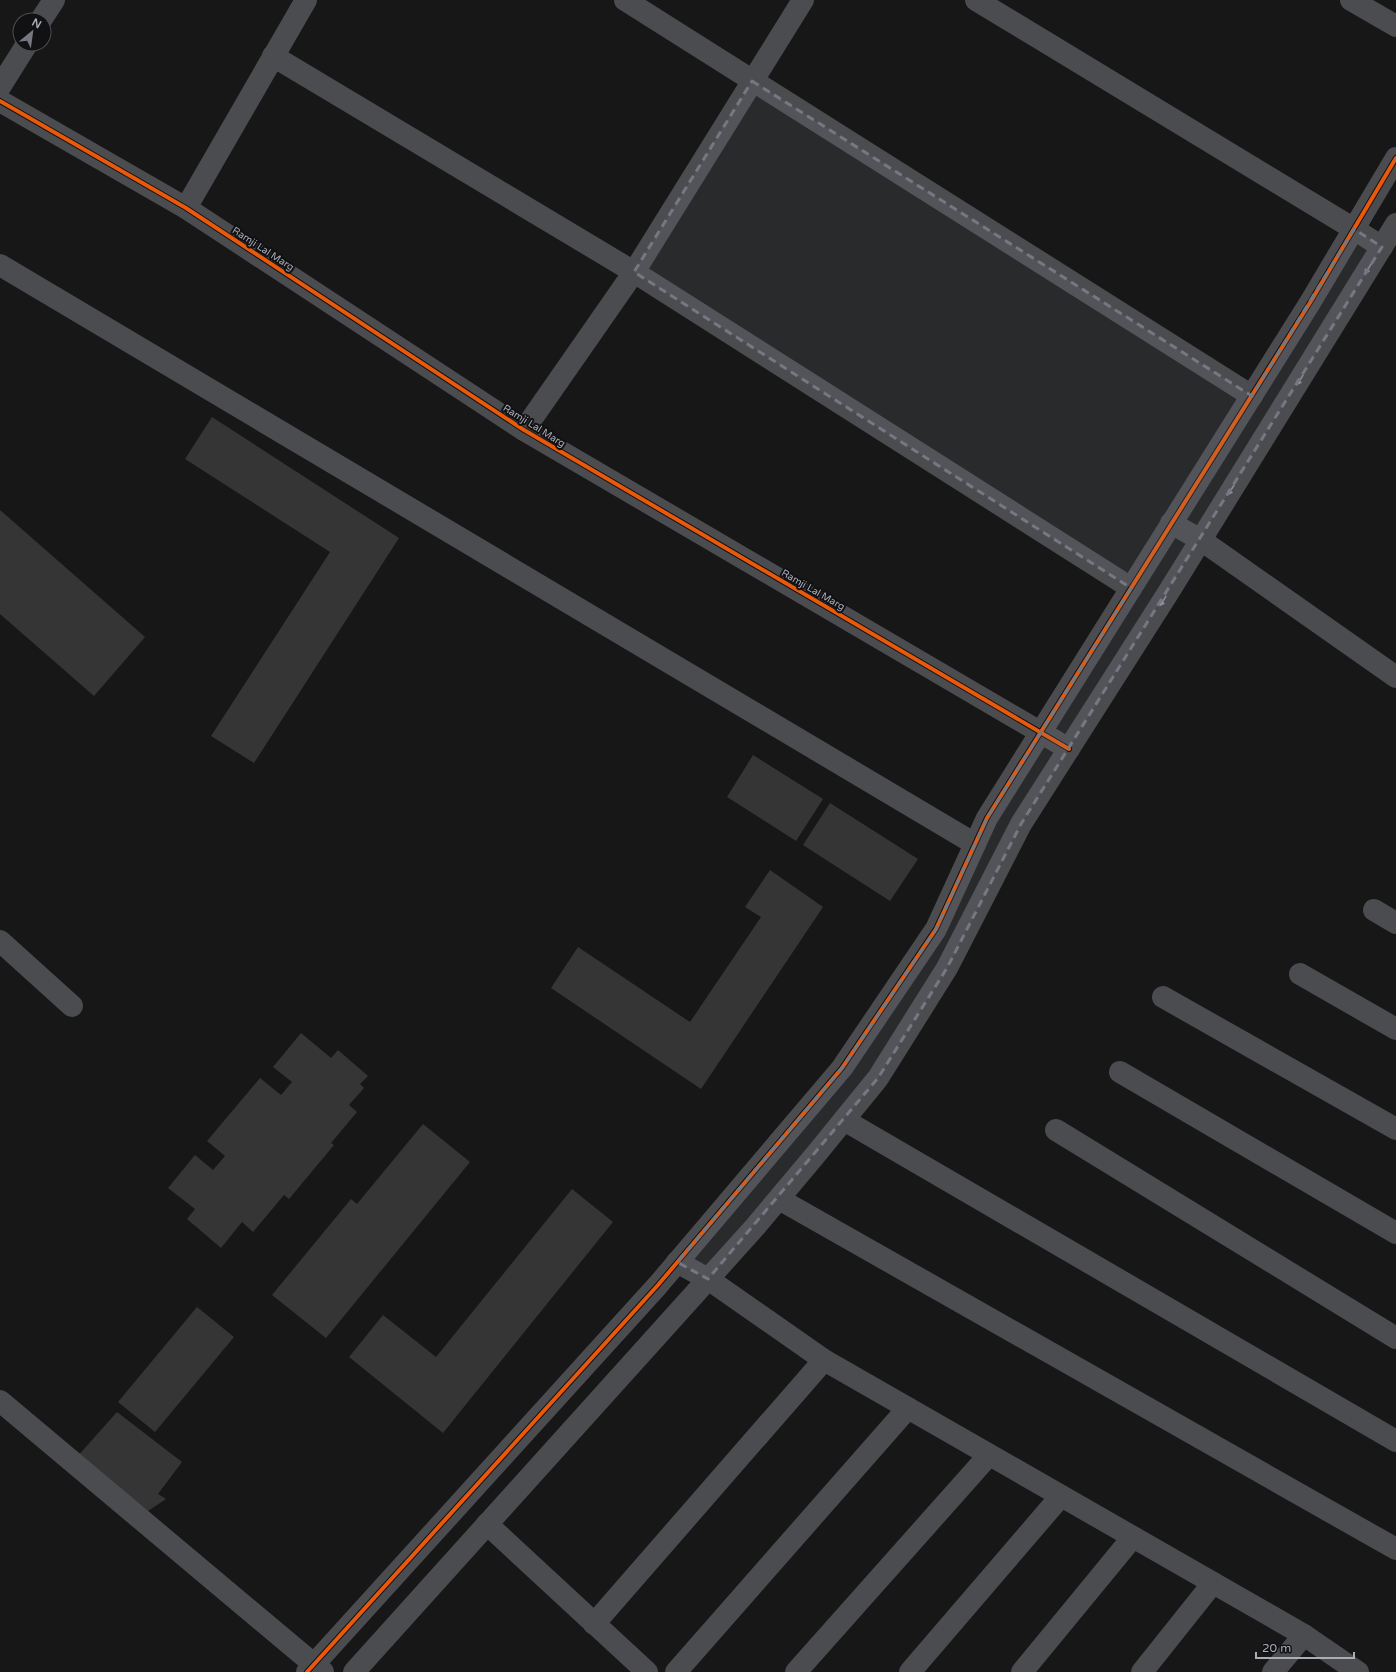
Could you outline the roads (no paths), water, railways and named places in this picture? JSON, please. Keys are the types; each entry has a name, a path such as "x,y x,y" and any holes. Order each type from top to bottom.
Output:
{"street":[{"path":"46,12 54,0"},
{"path":"186,208 306,0"},
{"path":"625,0 1252,396"},
{"path":"524,430 634,272 803,0"},
{"path":"976,0 1382,247"},
{"path":"1351,0 1396,26"},
{"path":"0,87 22,52"},
{"path":"273,56 634,272 1131,588"},
{"name":"Ramji Lal Marg","path":"0,101 186,208 524,430 1069,749"},
{"path":"0,1402 315,1669 677,1262 842,1068 936,929 987,818 1311,301 1396,158"},
{"path":"354,1672 779,1199 878,1078 947,968 1021,824 1201,540 1396,224"},
{"path":"0,265 975,844"},
{"path":"1171,523 1201,540 1396,677"},
{"path":"1374,910 1396,923"},
{"path":"0,941 72,1006"},
{"path":"1300,974 1396,1030"},
{"path":"1163,997 1396,1129"},
{"path":"1120,1072 1396,1233"},
{"path":"844,1120 1396,1441"},
{"path":"1056,1130 1396,1338"},
{"path":"779,1199 1396,1549"},
{"path":"677,1262 708,1279 824,1360 1304,1635 1358,1672"},
{"path":"594,1624 824,1360"},
{"path":"676,1672 908,1408"},
{"path":"796,1672 989,1455"},
{"path":"910,1672 1061,1496"},
{"path":"487,1524 647,1672"},
{"path":"1022,1672 1133,1537"},
{"path":"1142,1672 1213,1583"},
{"path":"1273,1672 1304,1635"}]}
